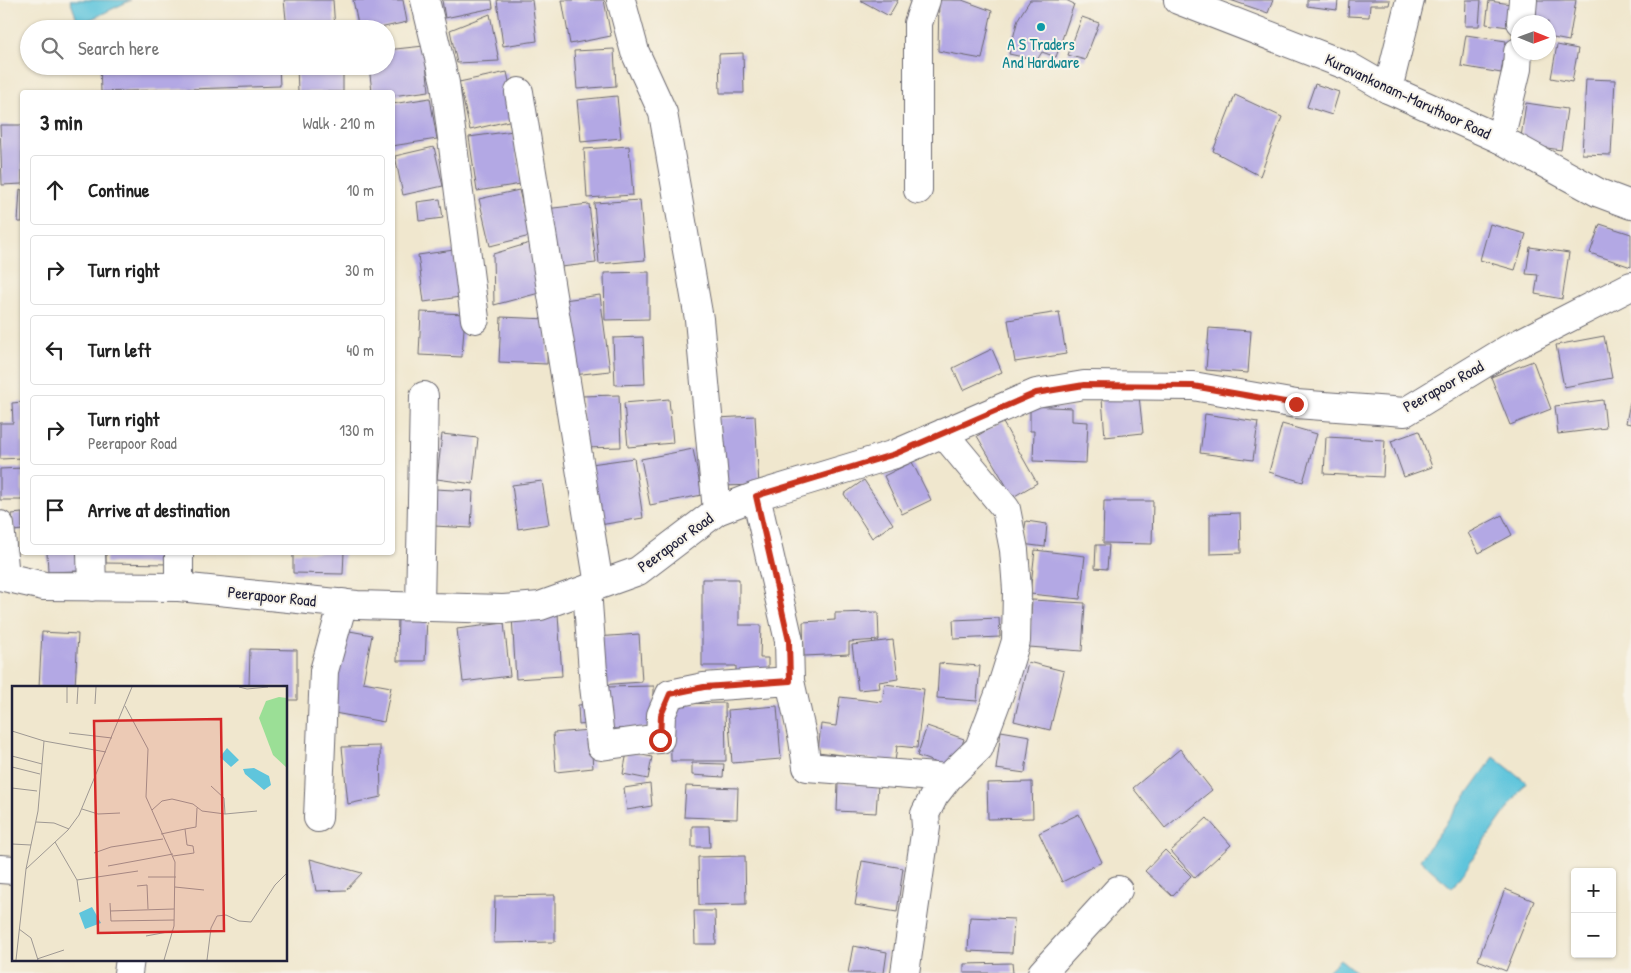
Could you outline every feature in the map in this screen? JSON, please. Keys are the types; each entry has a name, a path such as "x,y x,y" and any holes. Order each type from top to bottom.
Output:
{"street":[{"path":"426,0 445,83 475,319"},
{"path":"621,0 635,52 663,113 699,319 717,510"},
{"path":"918,190 918,23 926,0"},
{"name":"Kuravankonam-Maruthoor Road","path":"1178,0 1348,66 1388,89 1500,139 1599,193 1631,205"},
{"path":"1388,89 1410,0"},
{"path":"1522,15 1523,0"},
{"path":"1500,139 1518,60"},
{"path":"519,92 593,587 594,686 601,746 645,740 660,740 661,715 670,694 704,687 790,681"},
{"name":"Peerapoor Road","path":"3,576 44,586 179,587 343,603 420,607 503,608 540,606 638,571 717,510 756,496 895,454 1036,393 1084,385 1193,386 1296,404 1405,412 1508,349 1631,286"},
{"path":"420,607 424,396"},
{"path":"905,973 926,827 925,814 934,796 948,778 979,748 1016,641 1017,590 1014,550 1006,509 943,433"},
{"path":"756,496 789,641 790,681 807,767 948,778"},
{"path":"0,525 3,576"},
{"path":"91,555 92,586"},
{"path":"179,555 179,587"},
{"path":"318,818 324,671 343,603"},
{"path":"1042,973 1118,890"},
{"path":"128,973 130,960"}],"water":[{"path":"70,0 131,0 89,20 77,20"},
{"path":"1494,757 1526,782 1452,888 1420,860"},
{"path":"1340,959 1357,973 1326,973"}],"building":[{"path":"284,0 333,0 334,20 286,20"},
{"path":"353,0 403,0 407,22 395,25 395,20 357,20"},
{"path":"442,0 492,0 493,8 445,18"},
{"path":"497,0 532,0 537,41 503,46"},
{"path":"562,0 604,0 611,36 570,44"},
{"path":"860,0 898,0 889,16"},
{"path":"939,0 962,0 992,11 982,59 938,51"},
{"name":"A S Traders And Hardware","path":"1030,0 1066,0 1074,4 1056,57 1042,52 1037,60 1009,54 1018,19"},
{"path":"1230,0 1273,0 1268,13"},
{"path":"1307,0 1338,0 1337,10 1307,6"},
{"path":"1349,0 1390,0 1389,5 1370,5 1369,17 1348,16"},
{"path":"1466,0 1481,0 1479,26 1465,26"},
{"path":"1530,0 1576,0 1569,41 1556,39 1556,15 1527,15"},
{"path":"1489,1 1519,5 1518,15 1511,15 1511,27 1486,24"},
{"path":"490,14 499,61 457,63 450,30"},
{"path":"1082,17 1099,23 1085,60 1068,55"},
{"path":"1466,35 1506,41 1501,73 1461,66"},
{"path":"1557,45 1578,49 1572,82 1551,78 1554,60 1556,60"},
{"path":"424,46 429,91 395,96 395,90 372,90 370,75 395,75 395,49"},
{"path":"614,49 616,86 577,89 574,51"},
{"path":"743,53 744,93 720,93 719,54"},
{"path":"507,72 517,119 470,130 459,82"},
{"path":"100,75 279,75 280,86 101,90"},
{"path":"297,75 343,75 343,90 298,90"},
{"path":"1586,79 1615,80 1611,155 1582,154"},
{"path":"1315,84 1339,92 1332,115 1307,107"},
{"path":"1235,95 1282,117 1260,176 1213,151"},
{"path":"617,96 621,138 581,142 577,100"},
{"path":"430,98 437,139 395,146 395,104"},
{"path":"1526,103 1567,109 1561,150 1520,144"},
{"path":"0,125 20,125 20,184 2,185"},
{"path":"513,131 521,184 477,191 469,137"},
{"path":"629,146 633,195 587,198 584,149"},
{"path":"434,147 443,186 403,195 395,156"},
{"path":"20,189 20,222 18,222"},
{"path":"519,190 530,236 490,246 479,199"},
{"path":"440,199 443,218 419,221 417,202"},
{"path":"640,200 645,260 599,264 594,203"},
{"path":"589,204 596,263 552,268 545,209"},
{"path":"1490,224 1526,234 1515,270 1480,260"},
{"path":"1600,224 1631,234 1631,267 1590,253"},
{"path":"533,242 543,292 494,305 493,254"},
{"path":"1530,247 1569,253 1562,299 1535,294 1538,275 1526,274"},
{"path":"454,250 460,297 424,302 418,255"},
{"path":"649,272 649,319 605,320 604,273"},
{"path":"600,295 610,371 573,375 564,300"},
{"path":"421,312 465,314 462,357 419,355"},
{"path":"1059,312 1066,354 1015,362 1008,320"},
{"path":"501,317 548,319 547,364 499,362"},
{"path":"1209,328 1251,331 1248,373 1206,370"},
{"path":"1604,336 1612,378 1564,387 1556,345"},
{"path":"643,337 645,384 615,385 613,338"},
{"path":"992,349 1002,372 963,390 953,368"},
{"path":"1533,361 1551,409 1510,425 1491,377"},
{"path":"619,395 621,447 583,448 581,396"},
{"path":"1139,396 1143,433 1105,437 1102,399"},
{"path":"669,399 673,443 628,447 624,403"},
{"path":"1603,400 1606,428 1558,434 1555,406"},
{"path":"20,402 20,458 0,459 0,423 13,423 12,403"},
{"path":"1631,402 1631,424 1626,423"},
{"path":"1030,406 1072,408 1072,421 1088,422 1086,463 1033,461 1034,431 1030,431"},
{"path":"1205,414 1258,422 1253,460 1200,453"},
{"path":"755,416 759,485 721,486 717,418"},
{"path":"1002,421 1037,483 1013,497 977,436"},
{"path":"1282,424 1317,434 1303,482 1269,472"},
{"path":"1419,431 1432,467 1404,477 1391,441"},
{"path":"442,434 478,438 473,484 437,479"},
{"path":"1326,437 1385,440 1383,477 1324,474"},
{"path":"693,449 702,495 650,505 641,459"},
{"path":"634,458 643,518 593,526 584,465"},
{"path":"912,462 931,500 902,514 884,476"},
{"path":"20,468 20,500 0,500 0,469"},
{"path":"864,480 893,524 872,538 844,494"},
{"path":"542,481 549,524 518,529 512,485"},
{"path":"435,489 473,491 471,528 434,526"},
{"path":"1104,501 1153,501 1152,544 1103,543"},
{"path":"20,513 20,530 14,531 12,514"},
{"path":"1240,513 1241,553 1210,554 1210,514"},
{"path":"1502,515 1512,535 1479,553 1468,533"},
{"path":"1026,521 1047,524 1045,547 1022,544"},
{"path":"1096,545 1109,545 1107,569 1095,568"},
{"path":"1035,550 1085,556 1080,599 1030,594"},
{"path":"47,555 78,555 78,571 48,572"},
{"path":"106,555 170,555 170,564 106,563"},
{"path":"293,555 344,555 343,574 293,573"},
{"path":"702,579 739,579 739,625 761,625 760,658 768,658 768,676 736,676 736,666 702,666"},
{"path":"1032,600 1085,603 1082,651 1029,647"},
{"path":"878,612 879,640 849,642 849,654 804,656 803,622 835,620 835,613"},
{"path":"558,614 562,676 516,679 512,617"},
{"path":"398,617 427,618 425,661 397,661"},
{"path":"999,618 1000,637 954,639 953,620"},
{"path":"504,623 510,676 463,682 457,629"},
{"path":"344,630 372,635 363,682 391,687 384,722 329,712"},
{"path":"42,632 78,634 75,686 39,686"},
{"path":"639,634 642,682 599,685 596,637"},
{"path":"893,640 898,679 879,682 880,688 858,690 852,645"},
{"path":"250,649 297,650 297,700 288,700 288,686 249,686"},
{"path":"1028,662 1064,671 1050,730 1014,721"},
{"path":"939,663 980,666 977,701 937,698"},
{"path":"885,684 924,689 917,748 897,746 895,762 818,752 821,724 836,726 840,697 882,702"},
{"path":"654,686 654,728 605,729 604,687"},
{"path":"725,703 726,761 671,761 670,704"},
{"path":"594,704 595,723 579,725 578,705"},
{"path":"777,706 781,759 732,763 728,710"},
{"path":"927,726 964,739 954,769 917,756"},
{"path":"590,730 593,768 556,772 553,733"},
{"path":"1001,731 1030,736 1025,773 996,769"},
{"path":"380,746 381,797 348,804 342,747"},
{"path":"1180,749 1212,790 1165,828 1133,788"},
{"path":"627,752 652,757 648,779 623,774"},
{"path":"692,763 724,764 723,777 692,775"},
{"path":"1032,782 1033,818 988,819 987,783"},
{"path":"838,783 878,785 876,813 837,811"},
{"path":"650,784 652,806 627,810 624,788"},
{"path":"686,786 738,788 737,819 684,817"},
{"path":"1079,814 1102,862 1062,882 1039,833"},
{"path":"1207,818 1231,845 1195,878 1171,851"},
{"path":"692,826 709,826 710,847 692,847"},
{"path":"1165,850 1191,876 1172,896 1145,871"},
{"path":"745,856 746,904 699,905 698,857"},
{"path":"310,859 362,873 346,890 316,891"},
{"path":"862,861 903,868 897,912 855,905"},
{"path":"1505,889 1534,901 1506,971 1478,960"},
{"path":"555,895 555,942 494,943 495,896"},
{"path":"694,911 715,911 716,944 695,944"},
{"path":"970,917 1014,919 1012,953 968,951"},
{"path":"853,946 887,952 884,973 848,973"},
{"path":"1012,963 1013,973 964,973 964,964"}],"place":[{"name":"A S Traders And Hardware","path":"1041,27"}],"route":[{"path":"660,740 661,715 670,694 704,687 790,681 789,641 756,496 895,454 1036,393 1084,385 1193,386 1296,404"}]}
